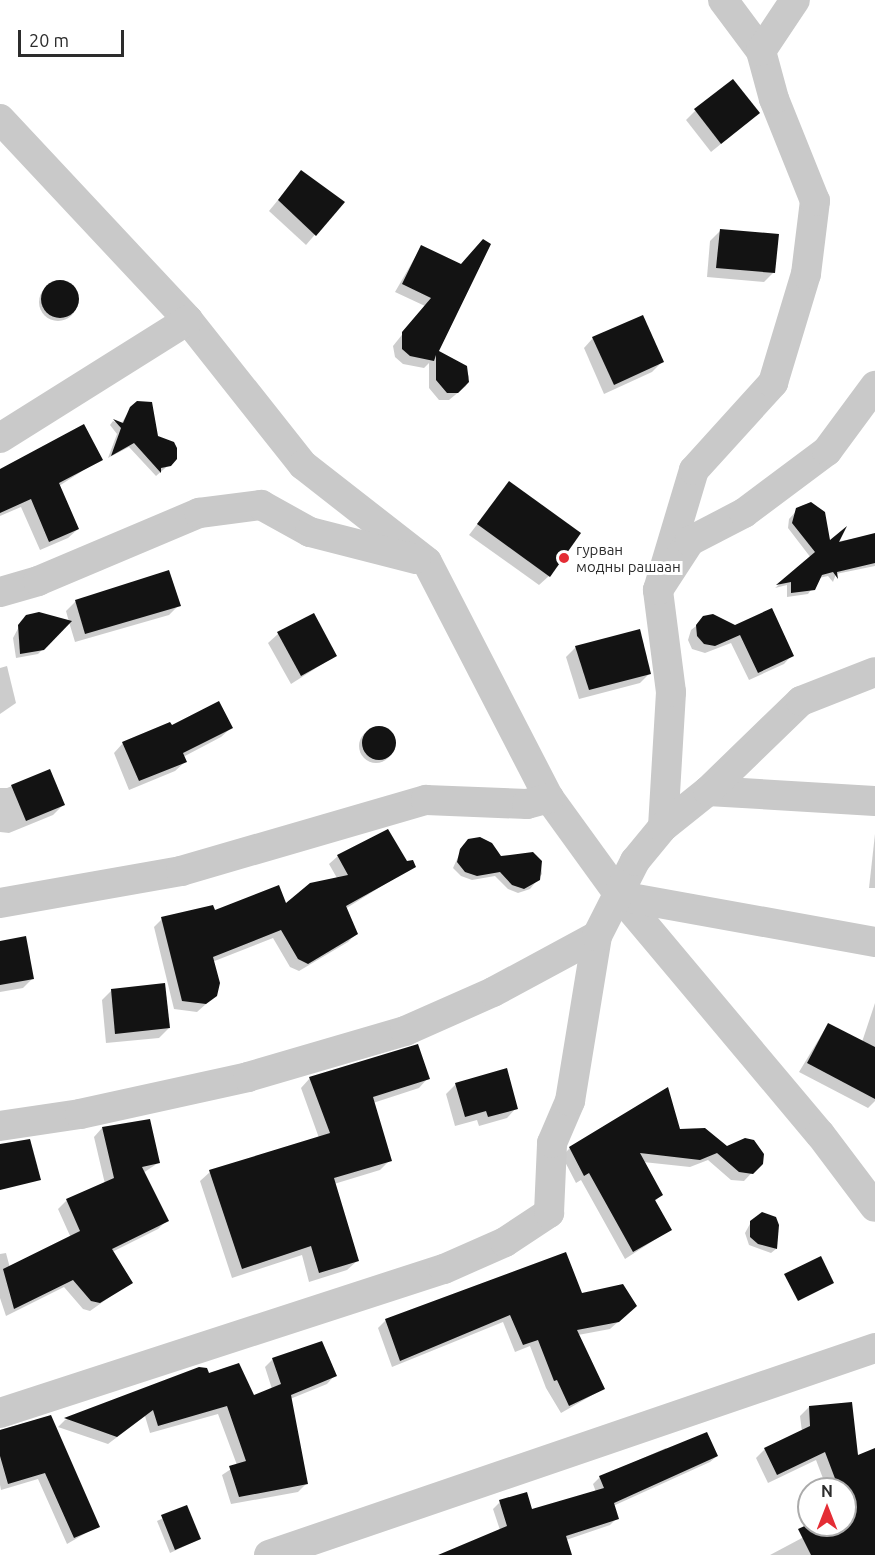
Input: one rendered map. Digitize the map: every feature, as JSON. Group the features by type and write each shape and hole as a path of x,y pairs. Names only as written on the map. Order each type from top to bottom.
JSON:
{"street":[{"path":"663,827 671,692 658,590 694,470 773,382 806,274 815,201 774,99 761,51 723,0"},
{"path":"761,51 795,0"},
{"path":"0,119 188,320 303,465 427,562 549,798 620,896 820,1134 875,1207"},
{"path":"0,438 188,320"},
{"path":"658,590 690,541 744,513 827,451 875,386"},
{"path":"0,591 38,581 199,513 261,505 309,531 427,562"},
{"path":"0,1413 444,1269 505,1242 549,1213 552,1143 570,1101 597,936 620,896 635,861 663,827 708,791 801,701 875,672"},
{"path":"708,791 875,801"},
{"path":"0,903 181,871 426,800 527,804 549,798"},
{"path":"620,896 875,942"},
{"path":"0,1126 80,1114 248,1077 405,1031 493,992 597,936"},
{"path":"269,1555 875,1348"}],"building":[{"path":"733,79 760,113 721,144 694,109"},
{"path":"301,170 345,202 316,236 278,200"},
{"path":"720,229 779,234 775,273 716,268"},
{"path":"483,239 491,244 439,351 467,366 469,382 458,393 447,393 436,380 436,355 434,361 410,356 402,349 402,332 431,298 402,284 421,245 461,264"},
{"path":"60,280 74,285 79,299 74,313 60,318 46,313 41,299 46,285"},
{"path":"643,315 664,362 614,385 592,337"},
{"path":"137,401 152,402 158,436 174,442 177,448 177,459 171,466 161,468 161,473 134,443 111,456 121,428 113,419 123,423 130,407"},
{"path":"84,424 103,460 59,483 79,529 49,542 31,499 0,513 0,469"},
{"path":"509,481 581,533 550,577 477,524"},
{"path":"811,502 825,512 830,540 847,526 839,542 875,533 875,563 837,572 838,579 833,572 822,575 815,590 791,593 791,582 776,585 815,552 792,523 796,508"},
{"path":"169,570 181,606 85,634 75,600"},
{"path":"772,608 794,656 758,673 740,635 715,646 704,644 697,636 696,625 703,616 713,614 735,625"},
{"path":"39,612 72,621 44,650 20,654 18,625 26,615"},
{"path":"314,613 337,656 301,676 277,632"},
{"path":"640,629 651,674 589,690 575,646"},
{"path":"219,701 233,728 183,753 187,762 139,781 122,742 170,722 172,725"},
{"path":"379,726 391,731 396,743 391,755 379,760 367,755 362,743 367,731"},
{"path":"50,769 65,805 26,821 11,785"},
{"path":"388,829 407,861 413,860 416,867 346,906 358,934 308,964 298,959 281,930 213,957 220,983 217,996 206,1004 182,1001 161,917 213,905 215,910 279,885 286,903 310,883 348,875 337,855"},
{"path":"480,837 492,843 501,856 533,852 542,861 540,880 524,889 512,885 500,872 477,876 465,872 457,862 460,849 468,839"},
{"path":"26,936 34,979 0,985 0,941"},
{"path":"165,983 170,1028 115,1034 111,989"},
{"path":"828,1023 875,1047 875,1099 807,1063"},
{"path":"418,1044 430,1079 373,1097 392,1161 334,1178 359,1261 319,1273 311,1246 242,1269 209,1170 330,1133 309,1077"},
{"path":"507,1068 518,1109 488,1117 486,1111 465,1117 455,1083"},
{"path":"668,1087 680,1129 705,1128 727,1146 745,1138 754,1140 764,1154 763,1164 753,1174 739,1172 717,1153 700,1160 640,1153 663,1195 655,1200 672,1230 633,1252 589,1173 584,1176 569,1147"},
{"path":"150,1119 160,1163 142,1167 169,1221 112,1249 133,1283 100,1303 91,1301 73,1280 14,1309 3,1269 80,1231 66,1199 114,1178 102,1127"},
{"path":"30,1139 41,1180 0,1190 0,1144"},
{"path":"762,1212 776,1217 779,1225 777,1249 758,1244 750,1237 750,1221"},
{"path":"566,1252 582,1293 623,1284 637,1306 619,1322 577,1330 605,1389 569,1406 557,1380 554,1381 538,1340 523,1345 510,1315 400,1361 385,1319"},
{"path":"821,1256 834,1283 798,1301 784,1274"},
{"path":"322,1341 337,1376 291,1395 308,1484 239,1497 229,1466 246,1461 227,1406 158,1426 153,1410 117,1437 64,1418 199,1367 207,1368 209,1373 239,1363 254,1395 281,1384 272,1358"},
{"path":"852,1402 858,1455 875,1448 875,1555 811,1555 802,1537 857,1537 857,1477 834,1477 825,1452 777,1475 764,1448 810,1426 809,1406"},
{"path":"51,1415 100,1527 74,1538 45,1473 8,1484 0,1456 0,1430"},
{"path":"707,1432 718,1456 614,1503 619,1519 566,1536 572,1555 438,1555 507,1526 499,1500 527,1492 532,1509 604,1488 599,1476"},
{"path":"187,1505 201,1539 175,1550 161,1515"}],"place":[{"name":"гурван модны рашаан","path":"564,558"}]}
